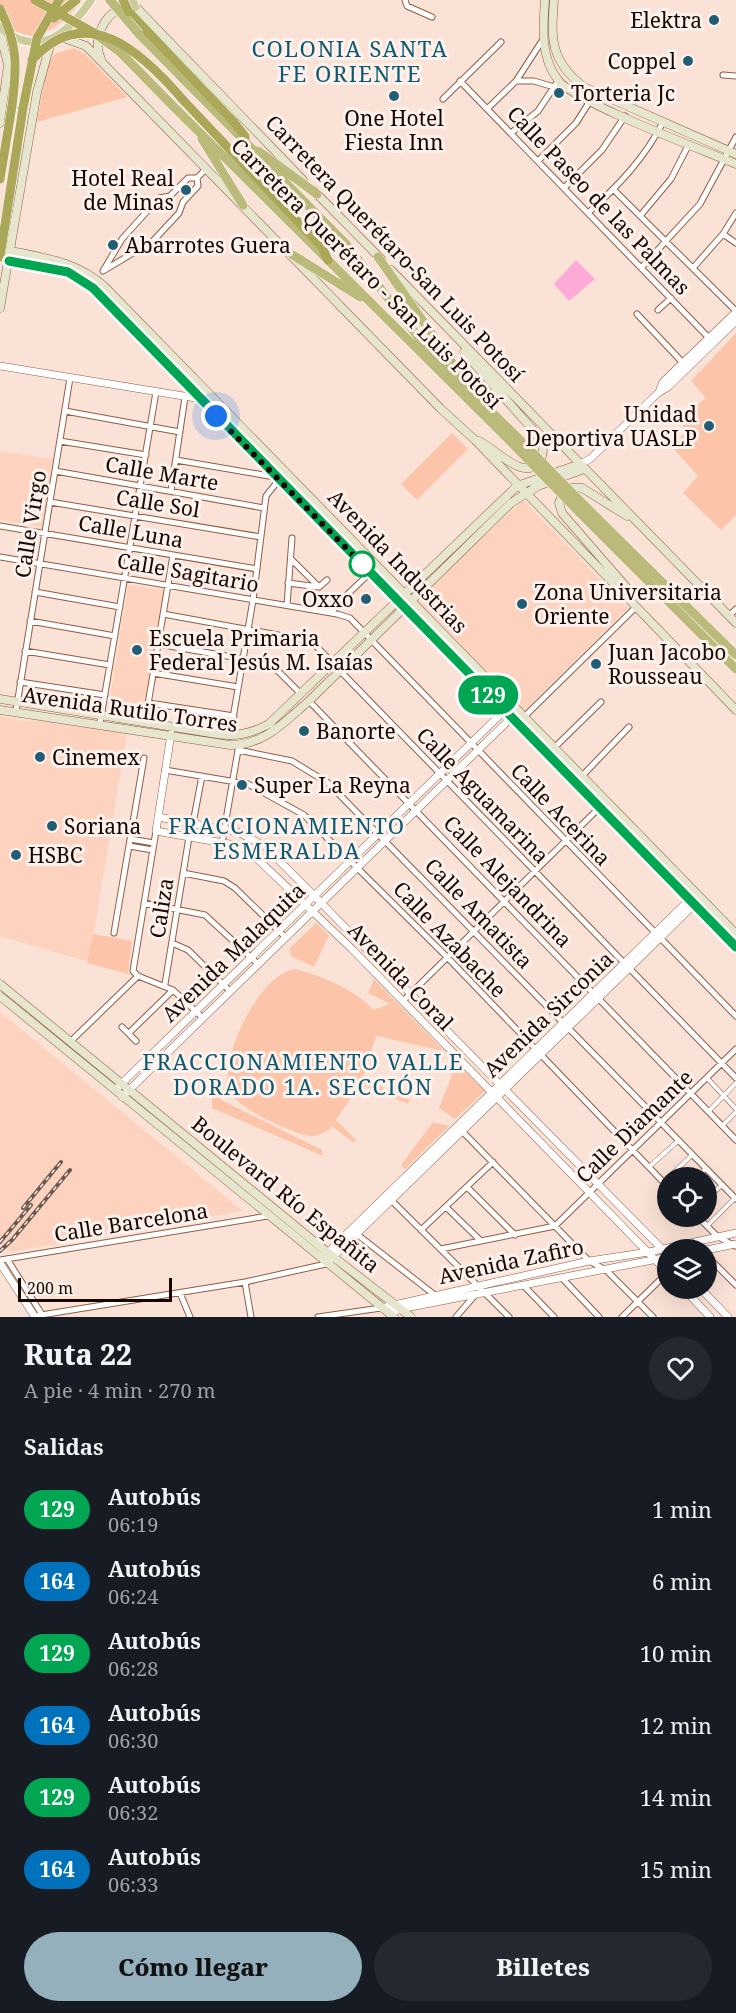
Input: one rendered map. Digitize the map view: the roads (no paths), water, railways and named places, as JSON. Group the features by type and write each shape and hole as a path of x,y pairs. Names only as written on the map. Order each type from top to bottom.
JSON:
{"highway":[{"path":"35,0 96,34"},
{"path":"48,0 96,34"},
{"path":"4,259 23,108 32,60 40,29 59,0"},
{"path":"40,29 76,0"},
{"name":"Carretera Querétaro - San Luis Potosí","path":"110,0 139,34 346,244 411,329 473,393 512,438"},
{"path":"123,0 133,7 233,121 245,136 246,144 268,157 316,194"},
{"path":"0,9 15,47 17,66 0,179"},
{"path":"32,60 45,39 57,29 74,21 99,22 115,28 134,42 184,101 322,247 328,260"},
{"name":"Carretera Querétaro - San Luis Potosí","path":"96,34 121,53 376,308 512,438 736,669"},
{"path":"195,127 243,205"},
{"path":"293,255 376,308"},
{"path":"378,257 473,393"},
{"name":"Carretera Querétaro - San Luis Potosí","path":"582,510 736,655"},
{"path":"727,659 736,676"}],"main road":[{"path":"0,308 4,259 11,251 44,60 55,38 75,21 91,0"},
{"path":"545,0 542,41 566,72 584,87 733,152"},
{"path":"555,0 550,51 556,84 736,164"},
{"path":"103,63 96,45 99,34 107,20 123,8 133,7"},
{"name":"Carretera Querétaro-San Luis Potosí","path":"133,7 736,623"},
{"path":"0,27 9,36 24,41 35,42 55,38 81,42 293,255 440,408 475,440 736,710"},
{"path":"0,32 8,65 0,123"},
{"path":"3,93 19,84 30,85 37,92"},
{"name":"Avenida Industrias","path":"11,251 67,263 96,279 214,401 220,413 276,479 397,599 599,808 695,899 736,934"},
{"name":"Avenida Industrias","path":"4,259 68,272 93,288 200,399 220,413 282,470 525,716 695,899 736,948"},
{"path":"124,319 138,328 145,328"},
{"path":"456,337 461,348 533,430 541,442 544,453 538,464 528,469 516,466 489,445 475,440"},
{"name":"Avenida Rutilo Torres","path":"0,699 237,747 261,740 276,730 309,700 388,614 403,592 517,486 582,466"},
{"name":"Avenida Rutilo Torres","path":"388,614 410,600 524,493 582,466"},
{"path":"634,605 627,588 562,513 559,503 566,490 574,487 582,488 638,523"},
{"path":"384,587 388,599 388,614 419,623"},
{"name":"Avenida Rutilo Torres","path":"0,710 146,722 230,736 243,735 269,724 301,694 336,668"},
{"name":"Boulevard Río Españita","path":"0,984 330,1254 411,1317"},
{"name":"Boulevard Río Españita","path":"0,996 322,1263 392,1316"}],"street":[{"path":"405,0 407,6 432,17"},
{"path":"487,109 516,81 542,41"},
{"path":"442,99 501,42"},
{"path":"723,75 736,76"},
{"name":"Calle Paseo de las Palmas","path":"460,81 711,340"},
{"path":"511,133 538,111 556,84 516,81"},
{"path":"0,104 3,93"},
{"path":"538,161 576,123 590,101"},
{"path":"564,188 602,150 625,116"},
{"path":"588,213 614,190 640,160 663,122"},
{"path":"641,268 700,204 725,160 733,152 736,137"},
{"path":"640,216 671,179 690,144"},
{"path":"96,279 116,252 122,239 159,198 173,192 188,178 197,178 206,169"},
{"path":"103,271 153,241 179,213 183,202 198,186 197,178"},
{"path":"582,466 711,340 736,312 614,190"},
{"path":"173,192 183,202"},
{"path":"693,268 723,234 736,213"},
{"path":"723,234 736,243"},
{"path":"116,252 124,260"},
{"path":"658,310 671,298"},
{"path":"637,314 683,363"},
{"path":"672,378 683,363 736,321"},
{"path":"0,366 214,401"},
{"name":"Calle Virgo","path":"16,711 70,378"},
{"path":"101,719 156,392"},
{"path":"171,491 185,397"},
{"path":"65,411 180,432"},
{"path":"60,441 146,455"},
{"path":"176,460 276,479"},
{"path":"230,736 253,600 266,496 282,470"},
{"name":"Calle Marte","path":"55,471 264,508"},
{"name":"Calle Sol","path":"50,502 261,537"},
{"name":"Calle Luna","path":"0,526 257,569"},
{"path":"286,605 292,538"},
{"path":"146,722 173,555"},
{"name":"Calle Sagitario","path":"0,556 332,613 350,618 366,637"},
{"path":"291,560 319,587"},
{"path":"332,613 336,605 370,573"},
{"path":"288,583 319,587 327,580"},
{"path":"35,592 120,607"},
{"path":"525,716 634,605"},
{"path":"729,616 736,609"},
{"name":"Calle Aguamarina","path":"163,614 305,640 315,645 736,1078"},
{"path":"30,621 115,636"},
{"name":"Calle Acerina","path":"366,637 736,1017"},
{"path":"158,644 266,663 275,668 301,694"},
{"path":"26,651 110,665"},
{"path":"153,673 238,687"},
{"path":"20,682 105,695"},
{"name":"Calle Alejandrina","path":"309,700 736,1140"},
{"path":"555,747 601,702"},
{"path":"149,703 234,716"},
{"name":"Avenida Malaquita","path":"319,898 378,833 504,711"},
{"name":"Avenida Malaquita","path":"122,1097 252,957 358,867 511,718"},
{"path":"582,776 629,727"},
{"path":"70,1042 135,973 171,734"},
{"path":"222,843 237,747"},
{"name":"Calle Amatista","path":"237,747 292,761 311,770 328,783 705,1167"},
{"path":"114,933 144,758"},
{"name":"Calle Azabache","path":"165,770 233,781 264,791 304,814 447,957 537,1053 657,1174"},
{"path":"193,823 202,776"},
{"path":"403,1001 599,808"},
{"name":"Avenida Coral","path":"158,817 224,829 249,836 266,847 319,898 657,1244"},
{"name":"Avenida Coral","path":"156,831 222,843 250,852 352,949 656,1260"},
{"name":"Caliza","path":"165,984 189,837"},
{"path":"130,842 153,847"},
{"path":"183,873 224,881 281,934"},
{"name":"Avenida Sirconia","path":"322,1263 695,899"},
{"path":"144,903 205,915 257,963"},
{"name":"Avenida Malaquita","path":"226,987 257,963 281,934"},
{"path":"352,949 360,940"},
{"path":"172,943 188,950 226,987"},
{"path":"135,973 165,984 199,1014"},
{"path":"129,1033 173,990"},
{"name":"Avenida Malaquita","path":"114,1091 199,1014"},
{"path":"122,1027 136,1041"},
{"name":"Calle Diamante","path":"555,1226 736,1049"},
{"path":"706,1078 736,1110 722,1125"},
{"path":"708,1112 736,1083"},
{"path":"460,1128 589,1261 606,1270 653,1317"},
{"path":"649,1167 679,1140"},
{"name":"Calle Azabache","path":"679,1167 693,1155"},
{"path":"421,1230 447,1208 493,1162"},
{"name":"Calle Amatista","path":"717,1180 736,1199 717,1217"},
{"path":"717,1190 722,1185"},
{"path":"467,1187 515,1235"},
{"path":"389,1197 476,1285 480,1293 507,1316"},
{"path":"447,1208 481,1241"},
{"name":"Calle Barcelona","path":"2,1260 268,1216"},
{"path":"441,1249 555,1226"},
{"path":"708,1227 717,1236 735,1245"},
{"path":"354,1232 442,1300"},
{"name":"Avenida Zafiro","path":"703,1239 736,1233"},
{"path":"717,1248 735,1245"},
{"name":"Avenida Zafiro","path":"381,1308 392,1303 476,1285 657,1249"},
{"path":"2,1260 39,1316 245,1282 322,1263"},
{"name":"Avenida Zafiro","path":"392,1316 400,1309 442,1300 656,1260"},
{"path":"717,1267 736,1285"},
{"path":"562,1278 599,1317"},
{"path":"245,1282 251,1317"},
{"path":"622,1317 657,1283"},
{"path":"524,1285 554,1317"},
{"path":"180,1293 189,1317"},
{"path":"456,1317 480,1293"},
{"path":"693,1299 710,1317"},
{"path":"711,1299 728,1317"},
{"path":"318,1317 381,1308"}],"railway":[{"path":"23,1208 61,1162"},
{"path":"0,1251 12,1240 70,1170"},
{"path":"0,1242 31,1205"}],"place":[{"name":"Elektra","path":"714,20"},
{"name":"Coppel","path":"688,61"},
{"name":"Torteria Jc","path":"559,93"},
{"name":"One Hotel Fiesta Inn","path":"394,96"},
{"name":"Hotel Real de Minas","path":"186,190"},
{"name":"Abarrotes Guera","path":"113,245"},
{"name":"Unidad Deportiva UASLP","path":"709,426"},
{"name":"Oxxo","path":"366,599"},
{"name":"Zona Universitaria Oriente","path":"522,604"},
{"name":"Escuela Primaria Federal Jesús M. Isaías","path":"137,650"},
{"name":"Juan Jacobo Rousseau","path":"596,664"},
{"name":"Banorte","path":"304,731"},
{"name":"Cinemex","path":"40,757"},
{"name":"Super La Reyna","path":"242,785"},
{"name":"Soriana","path":"52,826"},
{"name":"HSBC","path":"16,855"}],"district":[{"name":"COLONIA SANTA FE ORIENTE","path":"350,60"},
{"name":"FRACCIONAMIENTO ESMERALDA","path":"287,838"},
{"name":"FRACCIONAMIENTO VALLE DORADO 1A. SECCIÓN","path":"303,1074"}]}
